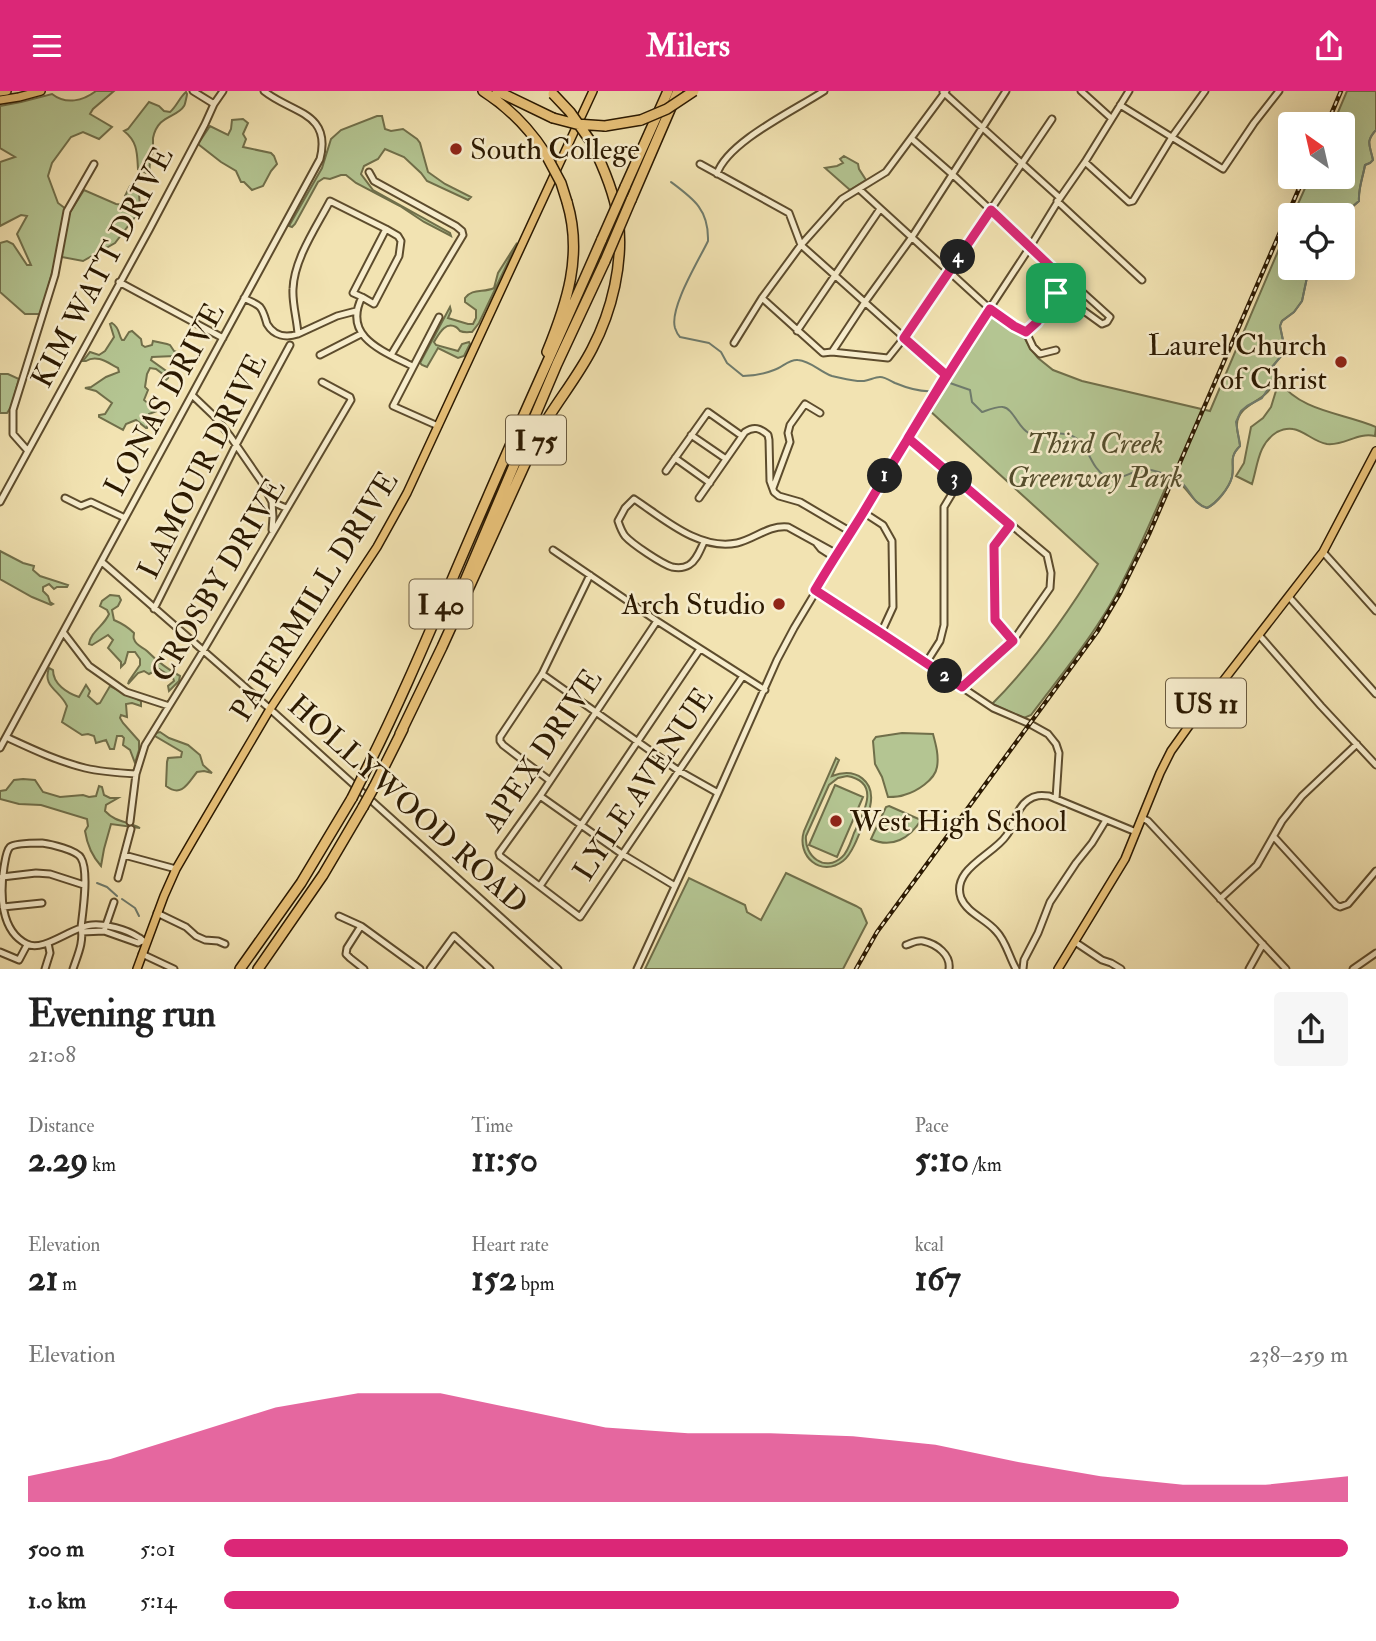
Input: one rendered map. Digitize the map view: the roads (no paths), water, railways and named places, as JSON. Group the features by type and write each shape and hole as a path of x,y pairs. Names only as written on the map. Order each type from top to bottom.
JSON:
{"highway":[{"name":"I 75","path":"483,91 516,117 545,153 561,183 567,202 573,244 570,286 560,320 517,429"},
{"path":"498,91 553,118 576,124 606,126 640,120 667,109 694,91"},
{"name":"I 40","path":"240,969 301,883 352,798 389,725 668,91"},
{"name":"I 40","path":"258,969 323,875 374,787 400,734 547,388 678,91"},
{"name":"I 75","path":"400,734 540,431 592,350 607,316 617,274 618,219 611,187 591,142 570,112 551,93"}],"main road":[{"path":"0,92 7,91"},
{"path":"0,100 41,91"},
{"name":"PAPERMILL DRIVE","path":"137,969 144,942 176,869 270,709 393,521 593,91"},
{"name":"US 11","path":"1058,969 1125,859 1166,760 1178,740 1323,552 1376,451"}],"street":[{"path":"193,91 214,104"},
{"name":"KIM WATT DRIVE","path":"0,502 3,492 29,451 223,91"},
{"name":"LONAS DRIVE","path":"0,748 320,159 323,146 317,125 309,116 272,98 264,91"},
{"path":"717,174 719,166 755,132 824,91"},
{"path":"831,352 912,237 1006,91"},
{"path":"1081,91 1111,118"},
{"path":"637,969 783,647 946,375 1129,91"},
{"path":"1085,162 1129,202 1133,201 1172,137 1205,91"},
{"path":"1120,105 1223,169 1279,91"},
{"path":"734,343 762,298 801,245 842,199 886,172 944,92 1142,280"},
{"path":"762,298 819,351 827,354 831,352 888,358 1052,119"},
{"path":"912,139 991,210 1058,276 1056,293 1037,322 1026,332"},
{"path":"29,451 13,434 13,410 55,275 67,211 94,164"},
{"path":"700,164 789,213 801,245 946,375"},
{"path":"369,172 374,181 456,226 463,236 391,355"},
{"path":"859,189 990,309 1026,332 1033,347 1040,354 1056,351"},
{"path":"298,334 293,289 297,270 300,258 330,201 386,229 401,241 399,255 374,304 353,293 386,229"},
{"path":"797,331 880,209"},
{"path":"119,282 223,338"},
{"path":"1056,293 1102,324 1110,317 1079,289 1066,298"},
{"path":"362,297 356,311 356,322 361,334 378,348 412,366"},
{"path":"244,298 262,309 274,332 284,337 356,311"},
{"path":"438,426 393,406 439,317"},
{"path":"320,355 361,334"},
{"name":"LAMOUR DRIVE","path":"154,608 290,345"},
{"name":"CROSBY DRIVE","path":"118,878 130,826 136,774 145,745 351,400 322,382"},
{"path":"192,395 215,417 261,481 272,502 271,534"},
{"path":"773,488 790,442 790,425 804,404 820,413"},
{"path":"667,471 708,412 742,436"},
{"path":"699,498 745,432 758,428 768,435 770,481 779,496 800,502 850,532"},
{"path":"691,435 726,459"},
{"path":"908,438 1047,555 1051,573 1050,589 1013,641 962,687"},
{"path":"676,458 710,483"},
{"path":"926,663 940,641 944,625 944,507 959,482"},
{"path":"65,498 81,506 91,502 125,518"},
{"path":"704,542 696,559 689,565 673,567 627,539 618,521 634,499 691,537 704,542 736,543 774,528 788,527 823,545 836,556"},
{"path":"272,502 286,508"},
{"path":"863,512 883,525 892,541 893,607 881,633"},
{"path":"1010,525 994,546 995,620 1013,641"},
{"path":"553,550 657,621 765,689"},
{"path":"1323,552 1376,611"},
{"name":"HOLLYWOOD ROAD","path":"102,562 270,709 558,969"},
{"path":"549,780 503,745 500,737 542,674 590,575"},
{"path":"815,590 993,708 1048,734 1059,753 1056,799"},
{"path":"1289,597 1376,694"},
{"name":"APEX DRIVE","path":"580,916 499,853 657,621"},
{"path":"64,632 89,666 107,679 126,692 169,706"},
{"path":"1259,635 1376,765"},
{"path":"540,886 700,649"},
{"path":"542,674 679,771 718,793"},
{"name":"LYLE AVENUE","path":"580,916 743,676"},
{"path":"6,737 63,762 101,771 136,774"},
{"path":"1220,899 1257,865 1282,821 1302,796 1357,744"},
{"path":"1016,969 998,932 969,909 961,899 959,887 971,866 998,847 1005,838 1025,802 1041,795 1056,799 1136,832"},
{"path":"540,796 622,854 675,886"},
{"path":"1142,818 1149,821 1286,969"},
{"path":"1023,969 1024,960 1050,902 1106,820"},
{"path":"1274,837 1340,907 1348,904 1376,871"},
{"path":"73,969 82,946 81,929 85,870 81,857 48,844 14,845 10,847 3,861 1,891 4,920 27,944 36,946 48,943 81,929 105,928 138,943 144,942"},
{"path":"124,855 176,869"},
{"path":"2,877 50,874 84,885"},
{"path":"105,928 114,902"},
{"path":"3,907 41,903"},
{"path":"157,913 186,927 196,936 225,944"},
{"path":"339,916 361,926 420,969"},
{"path":"361,926 346,951 350,958 365,969"},
{"path":"430,969 454,936 490,969"},
{"path":"906,945 924,941 933,946 948,957 949,969"},
{"path":"1075,942 1121,969"},
{"path":"45,969 50,953 48,943"},
{"path":"0,952 19,960 27,944"},
{"path":"1249,969 1263,944"},
{"path":"1353,969 1376,953"},
{"path":"142,954 174,969"},
{"path":"1012,961 1024,960"}],"waterway":[{"path":"1355,204 1359,201 1365,165 1373,160 1369,141 1376,130"},
{"path":"671,182 698,206 708,230 708,241 676,309 675,328 680,337 709,343 743,376 766,373 798,360 832,376 853,380 864,381 882,377 909,388 927,391 932,391 938,382"},
{"path":"947,382 970,390 972,402 982,412 998,407 1007,408 1029,433 1064,434 1076,438 1096,468 1105,476 1117,478 1145,469 1158,472 1181,482 1195,500 1207,508 1222,495 1232,477 1233,457 1240,446 1236,422 1241,411 1262,398 1274,380 1272,367 1285,350 1280,326 1302,301 1306,280"},
{"path":"97,883 117,896"},
{"path":"122,899 135,908 139,916"}],"railway":[{"path":"1332,112 1341,91"},
{"path":"856,969 877,932 1097,632 1120,593 1149,534 1299,189"}],"place":[{"name":"South College","path":"456,149"},
{"name":"Laurel Church of Christ","path":"1341,362"},
{"name":"Arch Studio","path":"779,604"},
{"name":"West High School","path":"836,821"}],"park label":[{"name":"Third Creek Greenway Park","path":"1095,460"}]}
